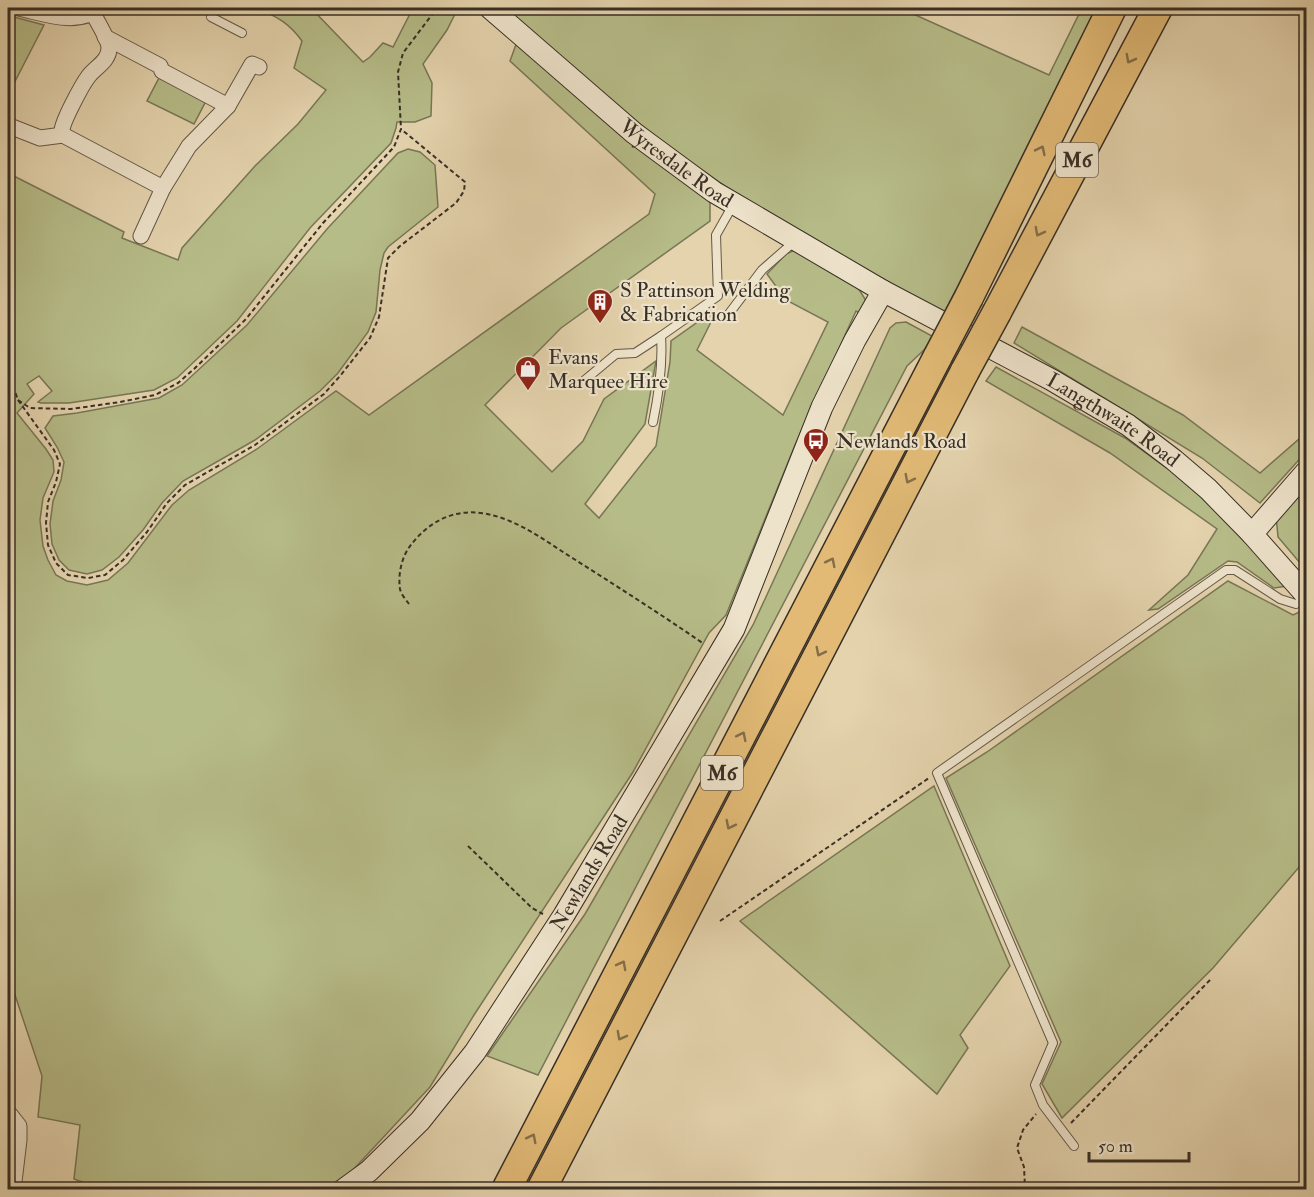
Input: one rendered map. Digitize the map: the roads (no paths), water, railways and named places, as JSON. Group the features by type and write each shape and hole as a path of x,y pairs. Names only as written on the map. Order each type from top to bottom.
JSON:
{"highway":[{"name":"M6","path":"506,1190 969,297 1112,8"},
{"name":"M6","path":"541,1190 965,371 1158,8"}],"street":[{"path":"18,8 67,18 85,17 96,10 109,45 109,52 103,63 88,76 65,119 62,127 63,135"},
{"name":"Wyresdale Road","path":"489,8 634,133 714,192 883,291"},
{"path":"105,37 228,106"},
{"path":"141,236 163,188 189,146 228,106 252,63 259,67"},
{"path":"12,127 40,138 63,135 163,188"},
{"name":"Langthwaite Road","path":"883,291 1052,380 1128,425 1208,489 1252,534 1306,597"},
{"name":"Newlands Road","path":"343,1190 369,1171 420,1121 475,1052 559,922 734,629 822,407 855,340 883,291"},
{"path":"1252,534 1306,472"},
{"path":"8,1112 19,1126 13,1190"}],"lane":[{"path":"216,8 211,17 242,33"},
{"path":"580,384 616,354 635,353 718,296 716,235 734,204"},
{"path":"728,315 762,270 796,240"},
{"path":"653,422 660,387 661,336"},
{"path":"1074,1146 1043,1105 1035,1085 1053,1042 937,773 1227,570 1235,570 1280,599 1296,604 1306,597"}],"place":[{"name":"S Pattinson Welding & Fabrication","path":"600,325"},
{"name":"Evans Marquee Hire","path":"528,392"},
{"name":"Newlands Road","path":"816,464"}]}
